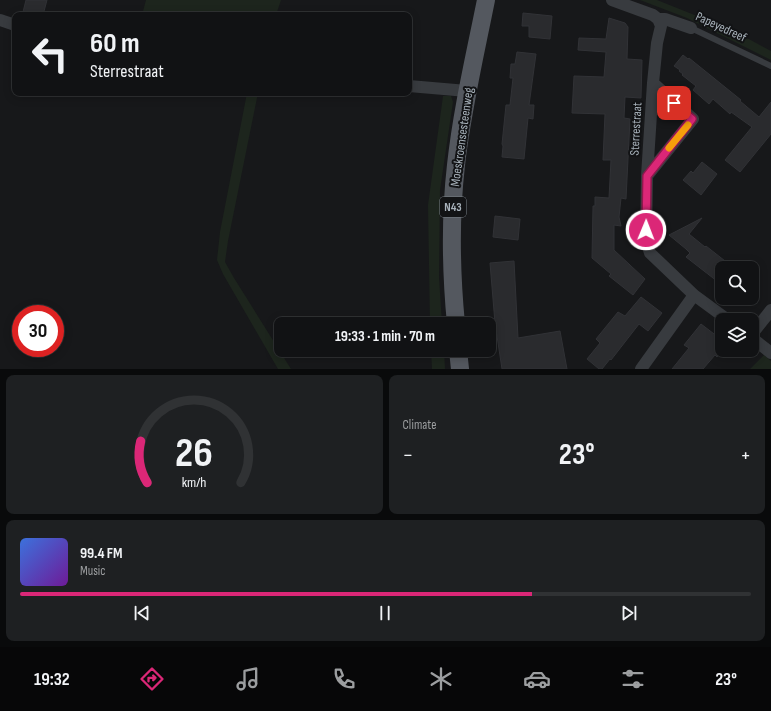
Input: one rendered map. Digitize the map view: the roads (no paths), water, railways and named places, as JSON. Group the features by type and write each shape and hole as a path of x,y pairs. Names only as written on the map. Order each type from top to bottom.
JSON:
{"main road":[{"name":"Moeskroensesteenweg","path":"456,317 452,231 456,166 467,91 486,0"},
{"path":"459,357 460,369"}],"street":[{"path":"612,0 654,15 658,19"},
{"name":"Papeyedreef","path":"658,19 665,19 691,28"},
{"name":"Sterrestraat","path":"658,19 661,26 657,42 653,83 647,176 646,240 650,254 694,294 719,313"},
{"path":"0,20 12,24"},
{"name":"Sterrestraat","path":"647,176 692,119 653,83"},
{"path":"412,86 467,91"},
{"path":"641,369 694,294"},
{"path":"759,325 771,310"},
{"path":"759,344 771,353"}],"lane":[{"name":"Papeyedreef","path":"691,28 771,66"}]}
